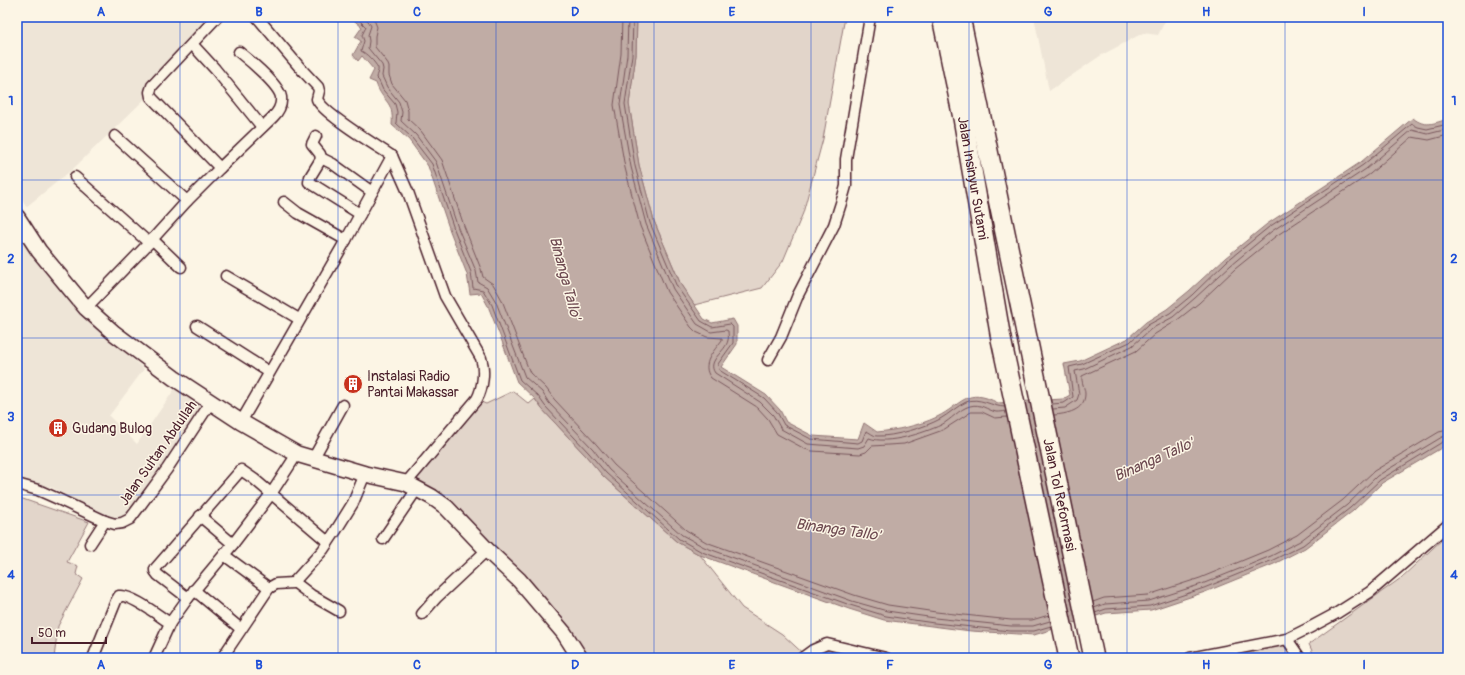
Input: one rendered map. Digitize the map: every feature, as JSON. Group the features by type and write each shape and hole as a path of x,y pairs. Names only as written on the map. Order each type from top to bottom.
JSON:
{"highway":[{"name":"Jalan Insinyur Sutami","path":"942,17 963,118 1001,339"},
{"name":"Jalan Insinyur Sutami","path":"962,23 1026,331"},
{"name":"Jalan Tol Reformasi","path":"1026,331 1094,658"},
{"name":"Jalan Tol Reformasi","path":"1001,339 1068,658"}],"street":[{"path":"217,17 152,86 150,96 220,168"},
{"path":"257,17 297,66 318,86 319,92 317,99 322,107 392,156 408,192 445,296 480,358 482,366 482,386 477,399 412,486 383,539"},
{"path":"768,360 781,337 798,295 834,226 842,200 846,186 846,159 870,17"},
{"path":"192,44 215,69 262,128"},
{"path":"86,308 187,201 280,109 280,94 278,90 255,65 239,52"},
{"path":"115,136 187,201"},
{"path":"316,136 312,144 320,154 320,158 309,182 360,214"},
{"path":"241,422 299,319 346,240 392,156"},
{"path":"320,158 333,164 372,192"},
{"path":"75,177 181,267"},
{"path":"284,202 298,213 346,240"},
{"path":"17,216 39,251 86,308 139,353 174,378 241,422 297,454 412,486 446,507 519,580 564,633 580,658"},
{"path":"226,276 299,319"},
{"path":"197,326 269,372"},
{"name":"Jalan Sultan Abdullah","path":"17,484 38,490 105,521 119,524 130,519 167,469 211,402"},
{"path":"313,459 343,405"},
{"path":"154,658 170,623 191,594 233,544 271,494 297,454"},
{"path":"242,629 191,594 158,575 155,571 155,568 241,470 254,479 328,542"},
{"path":"222,658 269,588 276,584 289,584 294,582 328,542 353,503 365,474"},
{"path":"200,516 233,544"},
{"path":"90,544 105,521"},
{"path":"1190,658 1286,639 1337,613 1370,592 1448,525"},
{"path":"422,614 437,597 488,550"},
{"path":"224,555 269,588"},
{"path":"294,582 311,595 339,611"},
{"path":"93,658 119,596 124,596 131,599 170,623"},
{"path":"1286,639 1300,658"},
{"path":"802,658 813,650 827,644 886,658"}],"shaded area":[{"path":"26,17 223,17 153,91 74,168 26,207 17,188 17,28"},
{"path":"637,17 845,17 823,139 803,213 783,261 762,288 694,305 681,285 654,221 639,165 629,104 636,55"},
{"path":"1034,17 1167,17 1158,35 1143,33 1100,56 1049,91"},
{"path":"17,227 57,285 82,315 144,369 109,416 137,444 178,384 211,407 125,524 102,516 53,488 17,479"},
{"path":"513,391 529,404 535,399 542,409 603,476 677,542 700,555 742,608 782,634 808,658 589,658 549,603 488,540 414,480 481,402 486,404"},
{"path":"17,497 89,522 67,562 78,566 76,574 83,579 58,626 54,658 17,658"},
{"path":"1448,534 1448,658 1315,658 1309,644 1401,578"},
{"path":"1284,645 1292,658 1224,658"},
{"path":"825,648 885,658 809,658"}],"water":[{"name":"Binanga Tallo'","path":"350,17 637,17 636,55 629,104 639,165 654,221 681,285 704,319 712,323 733,319 737,326 737,344 721,367 766,395 780,410 786,422 813,436 858,439 864,423 877,432 907,427 937,417 965,399 971,397 978,396 987,398 998,403 1063,399 1070,395 1064,364 1080,361 1127,339 1146,322 1167,309 1189,291 1225,258 1267,224 1361,162 1413,118 1426,124 1448,119 1448,188 1444,184 1448,189 1448,444 1382,483 1353,511 1305,548 1274,564 1205,592 1151,610 1106,613 1034,635 971,631 884,620 849,609 700,555 677,542 603,476 542,409 535,399 517,382 488,306 481,293 470,294 467,274 450,231 428,166 409,140 392,125 390,106 376,83 369,80 374,70 362,56 358,61 353,55 361,41 355,37 362,27"}],"place":[{"name":"Instalasi Radio Pantai Makassar","path":"353,384"},
{"name":"Gudang Bulog","path":"58,428"}]}
